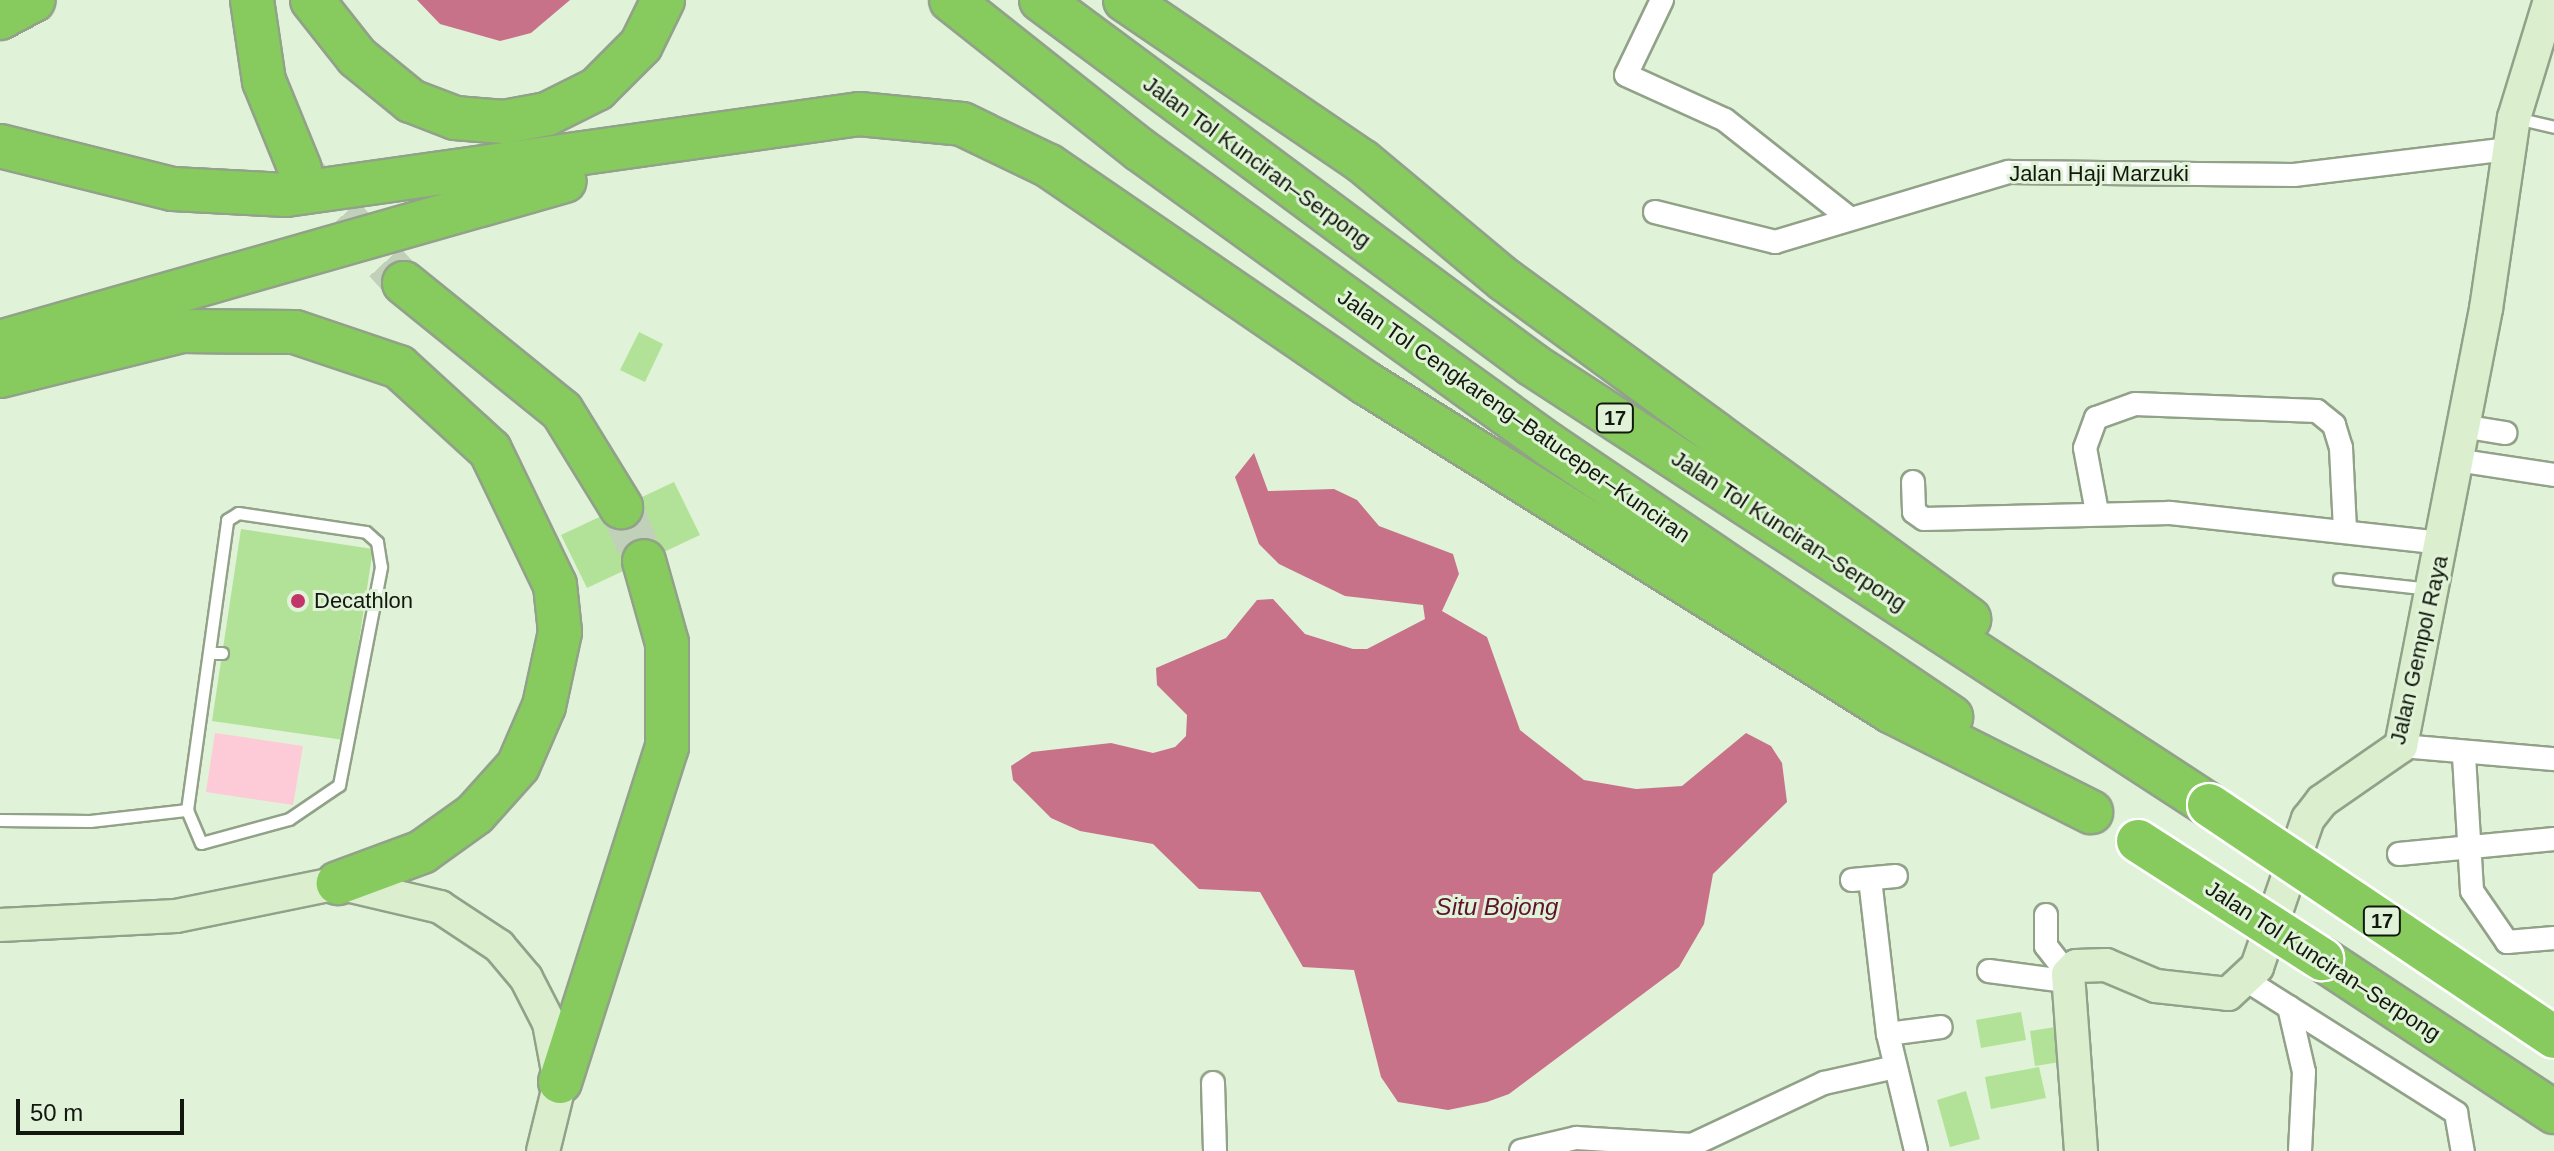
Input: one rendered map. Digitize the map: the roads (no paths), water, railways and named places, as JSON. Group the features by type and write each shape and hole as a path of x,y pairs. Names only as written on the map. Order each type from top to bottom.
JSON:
{"highway":[{"path":"0,18 34,0"},
{"path":"252,0 264,81 300,169"},
{"path":"312,0 357,57 411,101 455,118 504,122 547,114 597,89 641,45 663,0"},
{"name":"Jalan Tol Cengkareng–Batuceper–Kunciran","path":"951,0 1139,149 1548,444 2091,812"},
{"name":"Jalan Tol Kunciran–Serpong","path":"1041,0 1533,365 2209,804 2554,1037"},
{"path":"1125,0 1362,161 1505,280 1856,531 2209,804"},
{"path":"0,146 173,189 286,195 893,112 993,136 1580,522 1892,712 2091,812"},
{"path":"0,342 755,129"},
{"path":"404,283 562,411 621,507"},
{"path":"0,376 182,331 295,332 399,367 490,450 525,509 555,585 560,632 544,706 518,766 475,814 422,852 338,883"},
{"path":"560,1082 667,747 667,643 644,561"},
{"name":"Jalan Tol Kunciran–Serpong","path":"2091,812 2554,1112"}],"street":[{"path":"1662,0 1626,75 1725,120 1849,218"},
{"name":"Jalan Gempol Raya","path":"2246,980 2308,819 2401,746 2443,543 2511,133 2550,0"},
{"name":"Jalan Haji Marzuki","path":"1655,212 1775,242 2009,172 2294,175 2511,133"},
{"path":"2097,512 2085,448 2096,418 2135,404 2317,411 2334,425 2341,448 2345,530"},
{"path":"2462,426 2505,433"},
{"path":"2456,460 2554,475"},
{"path":"1913,482 1914,512 1924,519 2097,512 2345,530 2443,543"},
{"path":"2401,746 2464,756 2554,759"},
{"path":"2464,756 2472,891 2507,942 2554,938"},
{"path":"2399,854 2554,839"},
{"path":"1896,876 1861,879 1888,1034 1916,1151"},
{"path":"0,925 176,916 338,883 440,907 499,946 541,1005 560,1082 543,1151"},
{"path":"2046,915 2046,946 2067,978 2081,1151"},
{"path":"2067,978 2076,966 2106,965 2202,996 2228,994 2246,980 2456,1113 2463,1151"},
{"path":"1989,971 2067,978"},
{"path":"2289,1007 2304,1072 2300,1151"},
{"path":"1888,1034 1941,1027"},
{"path":"1521,1151 1576,1138 1692,1145 1824,1083 1895,1067"},
{"path":"1213,1083 1215,1151"}],"lane":[{"path":"2511,133 2554,127"},
{"path":"238,513 366,532 377,542 381,567 360,660 346,763 328,796 289,819 201,843 187,810 209,653 227,520 238,513"},
{"path":"2339,579 2434,589"},
{"path":"209,653 222,653"},
{"path":"0,820 90,821 187,810"}],"water":[{"path":"417,0 570,0 531,33 500,41 440,24"},
{"name":"Situ Bojong","path":"1254,453 1268,491 1334,489 1357,500 1379,526 1453,554 1459,574 1442,611 1487,637 1520,730 1584,780 1636,789 1682,786 1746,733 1771,746 1782,763 1787,802 1713,874 1704,924 1679,967 1509,1094 1448,1110 1398,1102 1381,1077 1354,970 1303,967 1260,892 1199,889 1153,844 1080,831 1051,818 1013,780 1011,766 1032,752 1111,743 1153,753 1175,747 1186,736 1187,715 1157,685 1156,668 1226,638 1257,600 1273,599 1305,634 1353,649 1367,649 1425,619 1423,605 1345,596 1279,564 1259,544 1235,477"}],"tunnel":[{"path":"300,169 404,283"},
{"path":"621,507 644,561"}],"place":[{"name":"Decathlon","path":"298,601"}]}
